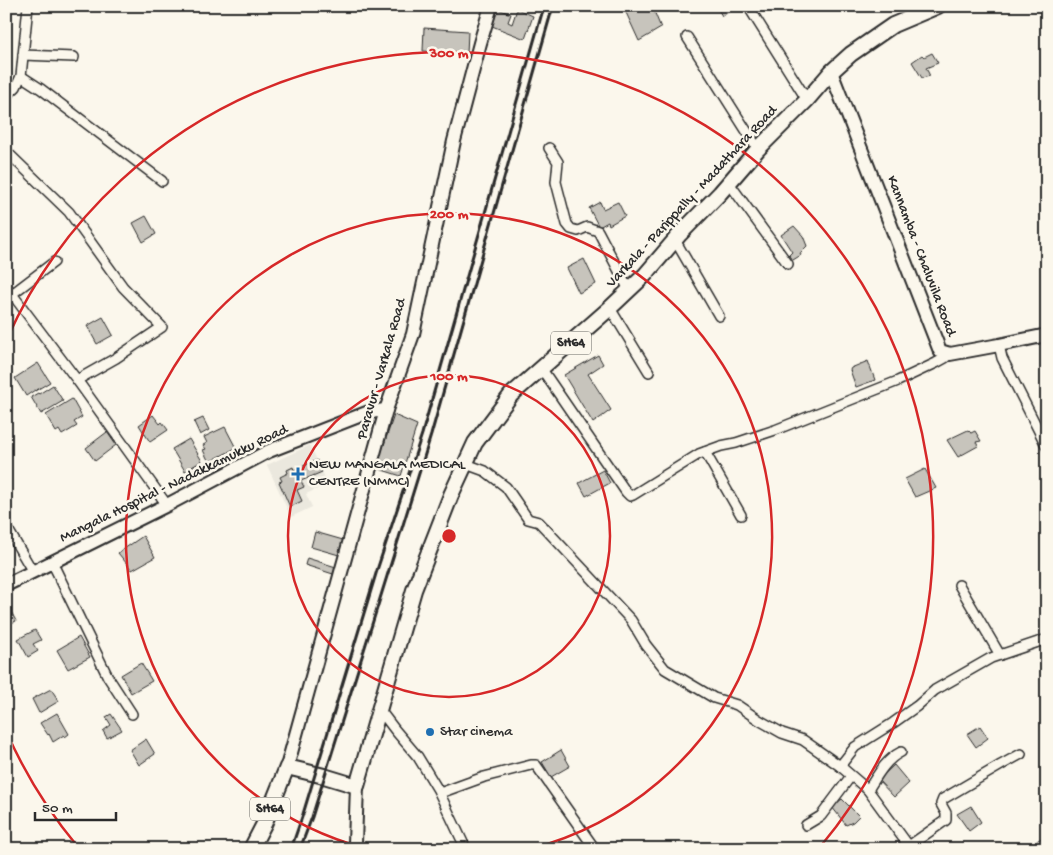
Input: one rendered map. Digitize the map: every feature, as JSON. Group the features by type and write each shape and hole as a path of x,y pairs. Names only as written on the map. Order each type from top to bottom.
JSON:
{"main road":[{"name":"Paravur - Varkala Road","path":"287,767 386,410 412,334 454,141 491,6"},
{"name":"Varkala - Parippally - Madathara Road","path":"357,786 414,590 452,495 476,443 511,395 645,275 758,149 807,100 831,72 851,54 893,24 938,6"},
{"name":"Kannamba - Chaluvila Road","path":"831,72 940,351 950,354 1047,335"},
{"name":"Mangala Hospital - Nadakkamukku Road","path":"6,585 269,452 369,412 386,410"},
{"path":"287,767 357,786 355,843 353,849"},
{"name":"SH64","path":"251,849 265,822 287,767"}],"street":[{"path":"6,96 16,87 21,76 28,6"},
{"path":"748,6 807,100"},
{"path":"687,37 758,149"},
{"path":"23,55 74,57"},
{"path":"21,76 162,180"},
{"path":"549,148 558,162 556,182 567,224 571,230 578,231 587,227 598,231 629,290"},
{"path":"6,151 69,212 124,287 162,327 116,358 77,380"},
{"path":"729,183 788,264"},
{"path":"675,240 719,316"},
{"path":"54,262 9,290 167,505"},
{"path":"610,308 648,372"},
{"path":"999,345 1002,358 1047,447"},
{"path":"541,368 630,496 691,458 721,446 775,430 898,381 936,363 950,354"},
{"path":"705,452 741,515"},
{"path":"466,464 485,472 506,487 528,520 539,522 631,620 646,646 665,669 714,698 737,705 777,730 803,740 840,766 868,790 910,847 946,820 946,813 941,804 943,799 1021,754"},
{"path":"6,526 33,572"},
{"path":"52,562 108,678 132,714"},
{"path":"958,584 1000,655"},
{"path":"840,766 855,747 917,706 935,690 991,658 1047,639"},
{"path":"379,709 418,757 440,793 466,849"},
{"path":"868,790 884,766 893,756 901,752"},
{"path":"440,793 484,777 536,765 595,849"},
{"path":"806,825 821,816 850,776"}],"shaded area":[{"name":"NEW MANGALA MEDICAL CENTRE (NMMC)","path":"310,445 328,484 306,494 312,507 291,517 267,465"}],"building":[{"path":"623,6 652,6 661,28 639,41"},
{"path":"716,6 738,6 722,16"},
{"path":"498,9 511,14 508,22 512,24 517,9 533,16 525,39 492,26"},
{"path":"424,28 468,31 467,54 423,51"},
{"path":"932,53 938,63 926,68 930,76 922,78 912,62 922,55 924,57"},
{"path":"600,202 603,209 618,202 625,216 609,225 608,222 599,227 589,208"},
{"path":"146,216 156,234 143,242 133,223"},
{"path":"794,226 803,236 807,246 800,253 801,255 793,260 789,255 792,252 781,235"},
{"path":"584,259 596,284 579,293 567,268"},
{"path":"103,317 113,335 97,344 87,326"},
{"path":"598,355 603,364 588,374 611,410 593,423 564,375"},
{"path":"868,361 875,380 856,387 850,370"},
{"path":"38,363 50,382 26,396 15,378"},
{"path":"53,385 63,401 41,414 31,397"},
{"path":"72,399 82,417 74,422 77,426 62,435 59,430 56,432 46,415"},
{"path":"153,415 168,430 150,442 139,425"},
{"path":"394,415 417,425 401,476 376,468"},
{"path":"203,418 209,430 200,435 194,422"},
{"path":"225,427 236,448 209,462 203,450 206,449 203,445 207,443 204,437"},
{"path":"968,430 971,433 975,431 981,441 976,442 978,446 958,457 947,440"},
{"path":"107,432 116,445 95,461 86,448"},
{"path":"189,439 202,461 185,471 172,449"},
{"name":"NEW MANGALA MEDICAL CENTRE (NMMC)","path":"317,460 322,472 301,481 304,487 297,490 302,501 290,507 279,482 282,481 280,477 288,473 287,470 293,467 294,470"},
{"path":"925,469 936,488 915,497 905,479"},
{"path":"603,470 610,483 586,496 579,483"},
{"path":"315,532 343,540 339,555 311,547"},
{"path":"143,536 155,557 132,570 118,553"},
{"path":"307,558 336,567 333,574 305,565"},
{"path":"6,602 16,621 6,626"},
{"path":"35,630 41,640 33,644 38,651 28,657 18,639"},
{"path":"79,637 90,657 68,669 57,650"},
{"path":"141,663 152,681 131,693 121,675"},
{"path":"51,689 59,701 39,713 32,699"},
{"path":"57,713 69,734 53,742 40,723"},
{"path":"111,714 122,730 107,738 103,731 111,725 106,717"},
{"path":"980,726 988,738 976,747 967,734"},
{"path":"146,739 155,754 139,765 130,750"},
{"path":"561,750 570,766 551,777 542,762"},
{"path":"894,765 909,783 894,797 878,780"},
{"path":"842,799 859,816 853,822 846,825 832,807"},
{"path":"971,806 981,822 969,831 957,814"},
{"path":"1047,834 1047,849 1042,849 1037,841"}],"railway":[{"path":"291,849 378,567 422,434 544,6"},
{"path":"300,849 312,817 431,435 553,6"}],"place":[{"name":"NEW MANGALA MEDICAL CENTRE (NMMC)","path":"298,474"},
{"name":"Star cinema","path":"430,732"}]}
